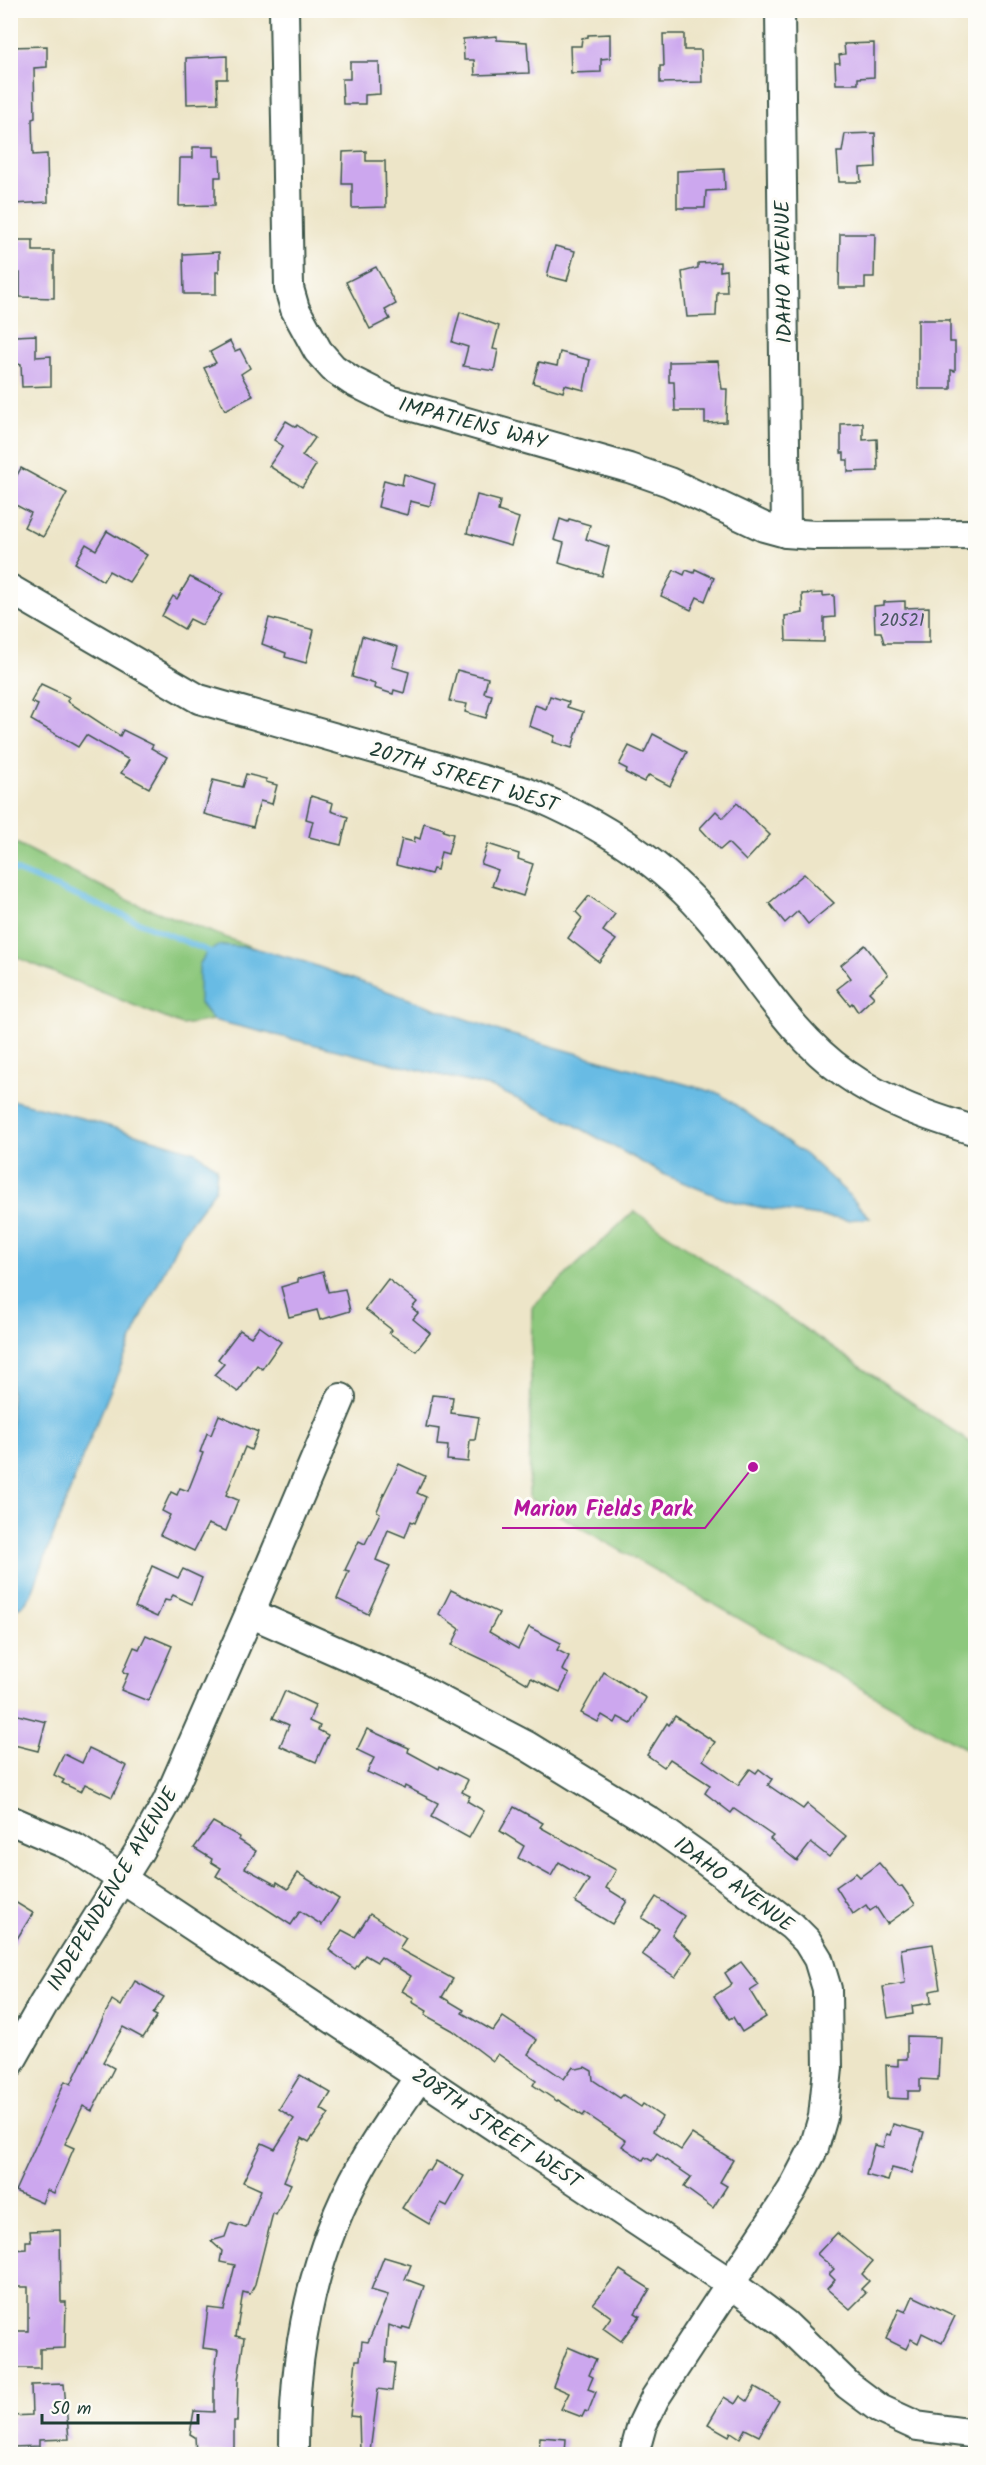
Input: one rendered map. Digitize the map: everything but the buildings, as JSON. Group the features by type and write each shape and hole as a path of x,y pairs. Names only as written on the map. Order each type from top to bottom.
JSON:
{"street":[{"name":"IMPATIENS WAY","path":"284,10 287,264 290,288 295,309 305,331 333,368 361,387 392,401 630,468 669,482 764,527 786,533 814,535 975,534"},
{"name":"IDAHO AVENUE","path":"780,10 786,533"},
{"name":"207TH STREET WEST","path":"10,589 199,699 526,792 590,822 623,841 684,891 711,920 786,1018 825,1058 847,1075 894,1102 975,1131"},
{"name":"INDEPENDENCE AVENUE","path":"10,2063 167,1802 341,1398"},
{"name":"IDAHO AVENUE","path":"250,1613 402,1680 527,1746 649,1821 774,1911 807,1941 822,1969 827,1989 828,2076 823,2116 814,2148 800,2176 655,2398 642,2425 634,2454"},
{"name":"208TH STREET WEST","path":"10,1820 75,1848 730,2283 785,2324 848,2385 880,2409 917,2426 975,2434"},
{"path":"294,2454 295,2395 300,2348 322,2257 346,2196 363,2163 419,2077"}],"green space":[{"path":"10,840 134,903 254,948 221,945 199,1002 213,1020 182,1025 11,955"},
{"path":"634,1211 975,1446 975,1754 529,1498 532,1307"}],"water":[{"path":"221,945 254,948 305,962 502,1032 720,1094 806,1155 870,1218 847,1220 768,1209 727,1200 665,1175 571,1123 493,1088 213,1020 199,1002 199,965 207,952"},
{"path":"11,1100 196,1152 217,1168 215,1190 182,1234 141,1318 83,1456 31,1595 23,1605 11,1611"}],"waterway":[{"path":"10,868 215,954"}],"place":[{"name":"Marion Fields Park","path":"753,1467"}]}
